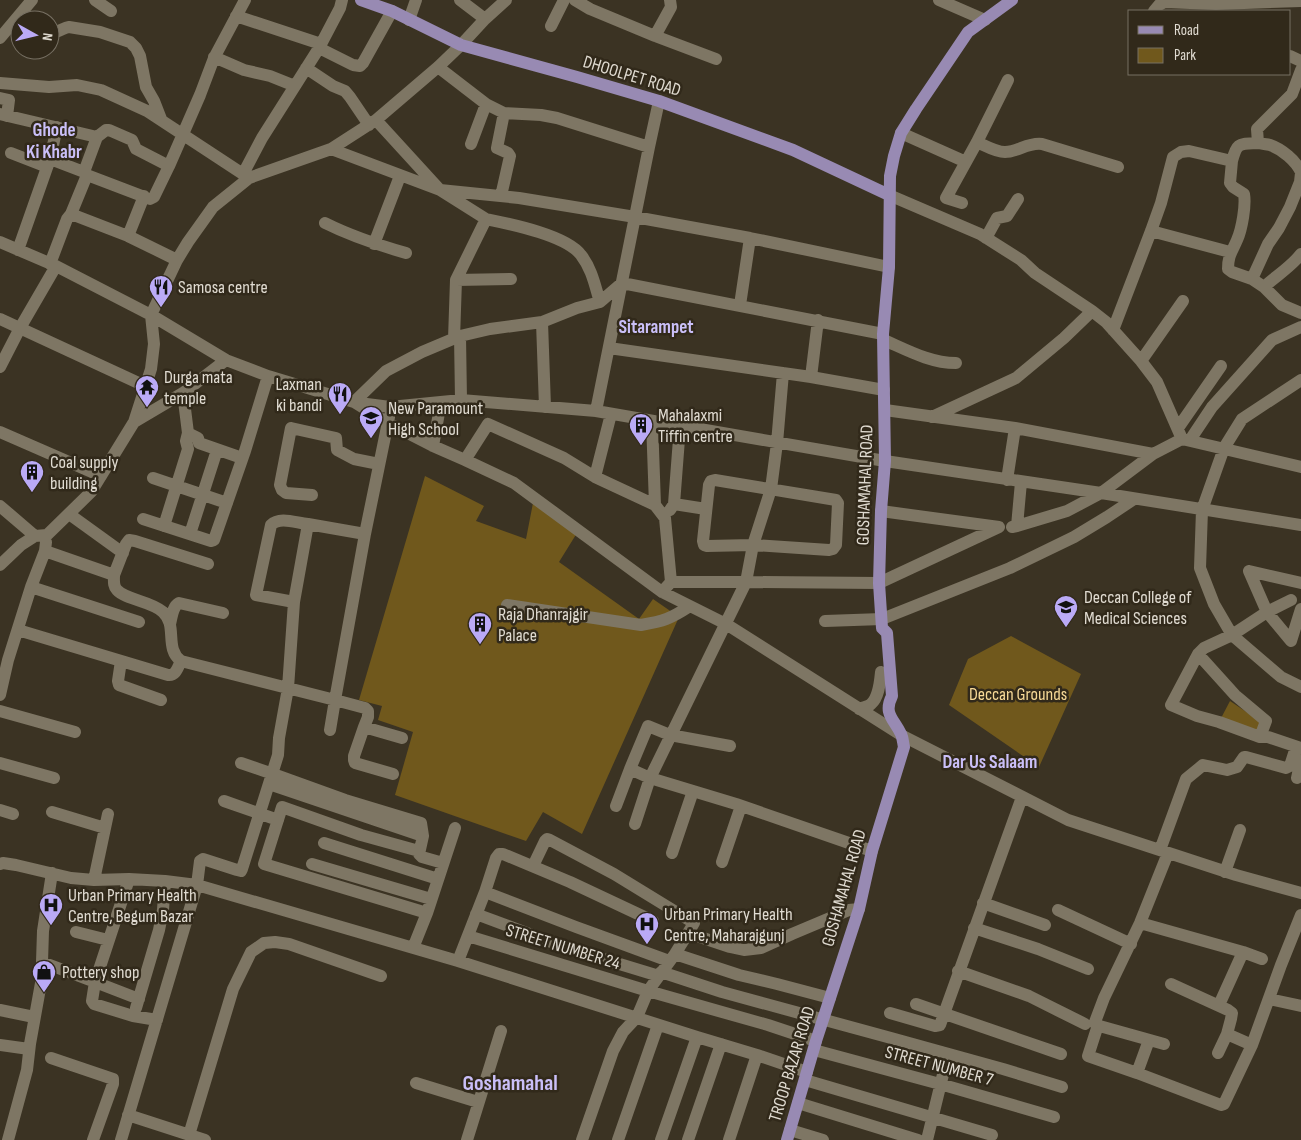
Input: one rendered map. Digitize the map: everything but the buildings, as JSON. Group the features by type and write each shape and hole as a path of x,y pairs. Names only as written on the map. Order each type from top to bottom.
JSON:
{"main road":[{"name":"DHOOLPET ROAD","path":"361,0 392,11 461,45 578,76 659,101 793,150 889,195"},
{"name":"GOSHAMAHAL ROAD","path":"830,998 859,909 872,851 904,747 902,735 890,715 888,704 892,696 887,633 882,624 879,583 881,510 885,461 884,337 890,176 901,133 968,32 1012,0"},
{"path":"882,624 879,633 883,697 888,704"},
{"name":"TROOP BAZAR ROAD","path":"789,1135 830,998"}],"street":[{"path":"95,0 111,11"},
{"path":"11,153 86,173 150,199 154,197 183,135 214,57 245,0"},
{"path":"246,176 262,138 320,46 340,8 342,0"},
{"path":"409,20 416,0"},
{"path":"460,0 485,18"},
{"path":"0,565 21,545 41,535 69,514 91,492 134,422 151,369 154,344 151,315 177,260 213,206 246,176 331,149 373,122 438,67 485,18 506,0"},
{"path":"551,26 564,0"},
{"path":"576,0 590,9 716,59"},
{"path":"655,36 671,7 670,0"},
{"path":"939,0 985,20"},
{"path":"1155,10 1164,1 1217,7 1301,2"},
{"path":"236,16 320,46 353,65 360,66 392,11"},
{"path":"60,31 69,27 100,32 130,42 140,56 146,88 154,101 161,120"},
{"path":"0,38 10,30"},
{"path":"214,57 244,70 270,76 294,86"},
{"path":"438,67 486,104 504,114 541,115 556,118 649,147"},
{"path":"306,68 333,86 345,91 440,190 519,198 635,217 750,238 888,267"},
{"path":"1258,143 1257,129 1292,94 1301,70"},
{"path":"962,203 946,198 978,142 1008,80"},
{"path":"0,83 49,87 77,85 101,90 141,108 246,176"},
{"path":"0,98 10,100 3,115 97,137"},
{"path":"596,412 659,101"},
{"path":"471,144 486,104"},
{"path":"501,196 510,156 508,153 497,148 504,114"},
{"path":"18,250 48,163 57,127"},
{"path":"0,366 53,265 66,219 71,214 97,137 106,130 112,131 132,140 136,149 169,166"},
{"path":"901,133 966,162"},
{"path":"978,142 998,151 1006,152 1036,143 1042,144 1118,167"},
{"path":"1252,279 1268,244 1290,207 1300,182 1301,173 1298,166 1283,153 1271,146 1258,143 1238,146 1232,161 1230,183 1244,194 1246,201 1238,240 1230,252 1228,270 1252,279 1264,287 1282,305 1301,313"},
{"path":"331,149 440,190 486,219 518,225 566,243 580,254 590,268 600,302"},
{"path":"1113,330 1161,203 1173,157 1180,152 1189,151 1232,161"},
{"path":"374,244 400,176"},
{"path":"889,195 980,234 1021,260 1035,272 1092,310 1106,322 1157,382 1183,436 1301,467"},
{"path":"128,236 144,196"},
{"path":"986,238 997,218 1007,216 1018,199"},
{"path":"71,214 128,236 177,260"},
{"path":"461,400 456,280 486,219"},
{"path":"325,223 347,234 406,253"},
{"path":"1151,231 1230,252"},
{"path":"740,305 750,238"},
{"path":"0,242 53,265 151,315 226,360 268,376 354,402 390,408 461,400 596,412 885,461 1301,525"},
{"path":"1264,287 1295,262 1301,254"},
{"path":"456,280 511,279"},
{"path":"354,402 386,371 422,352 457,337 490,329 542,322 577,308 600,302 622,283"},
{"path":"622,283 818,320 884,337 920,356 943,363 956,363"},
{"path":"1141,361 1183,301"},
{"path":"932,417 1016,378 1064,338 1092,310"},
{"path":"0,319 145,386"},
{"path":"811,377 818,320"},
{"path":"542,322 545,407"},
{"path":"881,510 999,527 1017,526 1067,511 1101,493 1153,454 1183,436 1212,407 1272,340 1301,327"},
{"path":"609,348 811,377 884,390"},
{"path":"134,422 182,393 226,360"},
{"path":"1183,436 1221,366"},
{"path":"635,824 650,778 746,582 753,545 770,490 777,443 783,373"},
{"path":"143,519 211,541 214,540 268,376"},
{"path":"1301,380 1242,418 1224,448 1202,510 1200,568 1214,604 1232,635 1281,677 1301,687"},
{"path":"164,526 188,449 186,441 188,433 182,393"},
{"path":"354,402 388,423 433,446 514,483 662,592 726,624 902,735 1068,820 1225,872 1301,893"},
{"path":"433,446 441,402"},
{"path":"330,730 390,408"},
{"path":"885,410 1015,428 1153,454"},
{"path":"595,477 611,414"},
{"path":"652,421 655,505"},
{"path":"465,460 488,424 564,458 595,477 655,505 665,518 671,582 662,592"},
{"path":"665,518 674,504 680,426"},
{"path":"312,495 286,493 282,490 280,484 292,428 336,438 337,450 354,459 380,464"},
{"path":"1007,480 1015,428"},
{"path":"0,432 101,476"},
{"path":"188,433 198,438 199,443 242,458"},
{"path":"190,534 217,450"},
{"path":"153,478 227,503"},
{"path":"715,480 770,490 836,500 838,503 836,545 833,549 753,545 707,546 704,544 708,485 710,481 715,480"},
{"path":"1017,526 1021,482"},
{"path":"825,621 882,624 1050,549 1107,517 1134,498"},
{"path":"674,504 706,509"},
{"path":"0,506 41,535 44,551 18,630 4,658 0,695"},
{"path":"69,514 122,553"},
{"path":"294,602 256,595 271,525 275,521 308,524 365,534"},
{"path":"121,1140 197,885 200,861 205,859 239,871 242,869 260,813 274,780 288,688 294,602 308,524"},
{"path":"671,582 879,583 999,527"},
{"path":"170,624 166,615 161,610 122,594 117,590 114,584 114,575 126,544 129,540 135,541 208,564"},
{"path":"44,551 114,575"},
{"path":"1301,583 1250,571 1267,612 1291,641 1301,609"},
{"path":"31,587 139,622"},
{"path":"1164,1044 1098,1025 1095,1022 1104,998 1140,923 1186,779 1203,765 1227,770 1237,766 1244,757 1286,768 1290,766 1298,748 1197,716 1171,705 1198,654 1204,648 1232,635 1267,612 1291,600"},
{"path":"223,613 179,603 176,604 170,624 171,643 177,658 182,661 365,708 368,711 368,717 354,756 355,763 393,774"},
{"path":"507,605 641,625 672,618 690,606"},
{"path":"18,630 171,675 175,674 182,661"},
{"path":"1198,654 1235,695 1266,721 1260,737"},
{"path":"121,661 119,685 161,700"},
{"path":"859,708 870,706 873,702 882,672"},
{"path":"0,711 75,732"},
{"path":"616,806 648,726 670,735 730,746"},
{"path":"364,727 402,738"},
{"path":"1297,778 1301,760"},
{"path":"0,762 54,778"},
{"path":"240,763 274,780 421,824 423,836 419,854 422,857 444,863"},
{"path":"630,769 650,778 741,806 872,851"},
{"path":"672,853 693,791"},
{"path":"890,1013 938,1026 940,1023 1022,797"},
{"path":"224,802 278,820"},
{"path":"722,862 741,806"},
{"path":"419,851 361,834 282,807 264,864 427,913"},
{"path":"0,810 14,814"},
{"path":"52,812 105,828"},
{"path":"94,880 108,814"},
{"path":"413,948 427,913 455,828"},
{"path":"1225,872 1240,830"},
{"path":"533,866 545,841 550,840 614,874 694,923 648,991 637,1017 623,1032 613,1051 582,1140"},
{"path":"324,843 438,879"},
{"path":"458,961 499,854 570,882 653,921"},
{"path":"0,864 16,865 71,878 166,881 197,885 458,961 658,1025 757,1054 806,1076 933,1118 992,1135"},
{"path":"312,864 431,899"},
{"path":"8,1140 27,1070 34,1017 41,983 43,930 52,873"},
{"path":"129,880 95,982 92,1001 94,1004 133,1016 157,1020"},
{"path":"133,1016 159,930 166,881"},
{"path":"485,892 576,927 672,957 830,998"},
{"path":"983,903 1045,925"},
{"path":"688,933 744,950 761,948 850,910 859,909"},
{"path":"1058,910 1131,944"},
{"path":"476,914 566,948 1062,1087"},
{"path":"1098,1025 1088,1056 1221,1105 1224,1104 1252,1045 1300,919"},
{"path":"1140,923 1262,959"},
{"path":"974,928 1038,949 1088,969"},
{"path":"76,932 108,940"},
{"name":"STREET NUMBER 24","path":"468,936 648,991 768,1025 815,1046"},
{"path":"189,1135 233,988 251,952 264,943 290,944 380,976"},
{"path":"1220,1005 1243,952"},
{"path":"42,962 139,999"},
{"path":"958,971 1029,996 1085,1024"},
{"path":"1171,984 1220,1005 1232,1013 1227,1034 1218,1053"},
{"path":"1269,999 1301,1006"},
{"path":"916,1004 1061,1054"},
{"path":"0,1010 34,1017"},
{"path":"618,1140 658,1025"},
{"path":"467,1140 501,1031"},
{"path":"1227,1034 1252,1045"},
{"path":"661,1140 697,1037"},
{"path":"1137,1073 1149,1040"},
{"path":"688,1140 721,1044"},
{"path":"0,1045 29,1049"},
{"name":"STREET NUMBER 7","path":"815,1046 1054,1117"},
{"path":"729,1140 757,1054"},
{"path":"927,1140 948,1054"},
{"path":"51,1058 113,1079 113,1084 93,1140"},
{"path":"416,1083 478,1102"},
{"path":"798,1103 918,1140"},
{"path":"128,1115 205,1140"},
{"path":"789,1135 823,1140"}],"green space":[{"path":"425,476 484,506 476,521 526,539 533,503 577,533 559,562 639,619 653,599 679,617 582,834 543,812 526,841 395,795 413,732 378,720 382,706 359,700"},
{"name":"Deccan Grounds","path":"1011,636 1081,674 1039,767 949,705 968,659"},
{"path":"1230,701 1260,721 1257,736 1219,722"}],"place":[{"name":"Samosa centre","path":"161,308"},
{"name":"Durga mata temple","path":"147,408"},
{"name":"Laxman ki bandi","path":"340,415"},
{"name":"New Paramount High School","path":"371,439"},
{"name":"Mahalaxmi Tiffin centre","path":"641,446"},
{"name":"Coal supply building","path":"32,493"},
{"name":"Deccan College of Medical Sciences","path":"1066,628"},
{"name":"Raja Dhanrajgir Palace","path":"480,645"},
{"name":"Urban Primary Health Centre, Begum Bazar","path":"51,926"},
{"name":"Urban Primary Health Centre, Maharajgunj","path":"647,945"},
{"name":"Pottery shop","path":"44,993"}],"district":[{"name":"Ghode Ki Khabr","path":"54,141"},
{"name":"Sitarampet","path":"656,327"},
{"name":"Dar Us Salaam","path":"990,762"},
{"name":"Goshamahal","path":"510,1083"}]}
